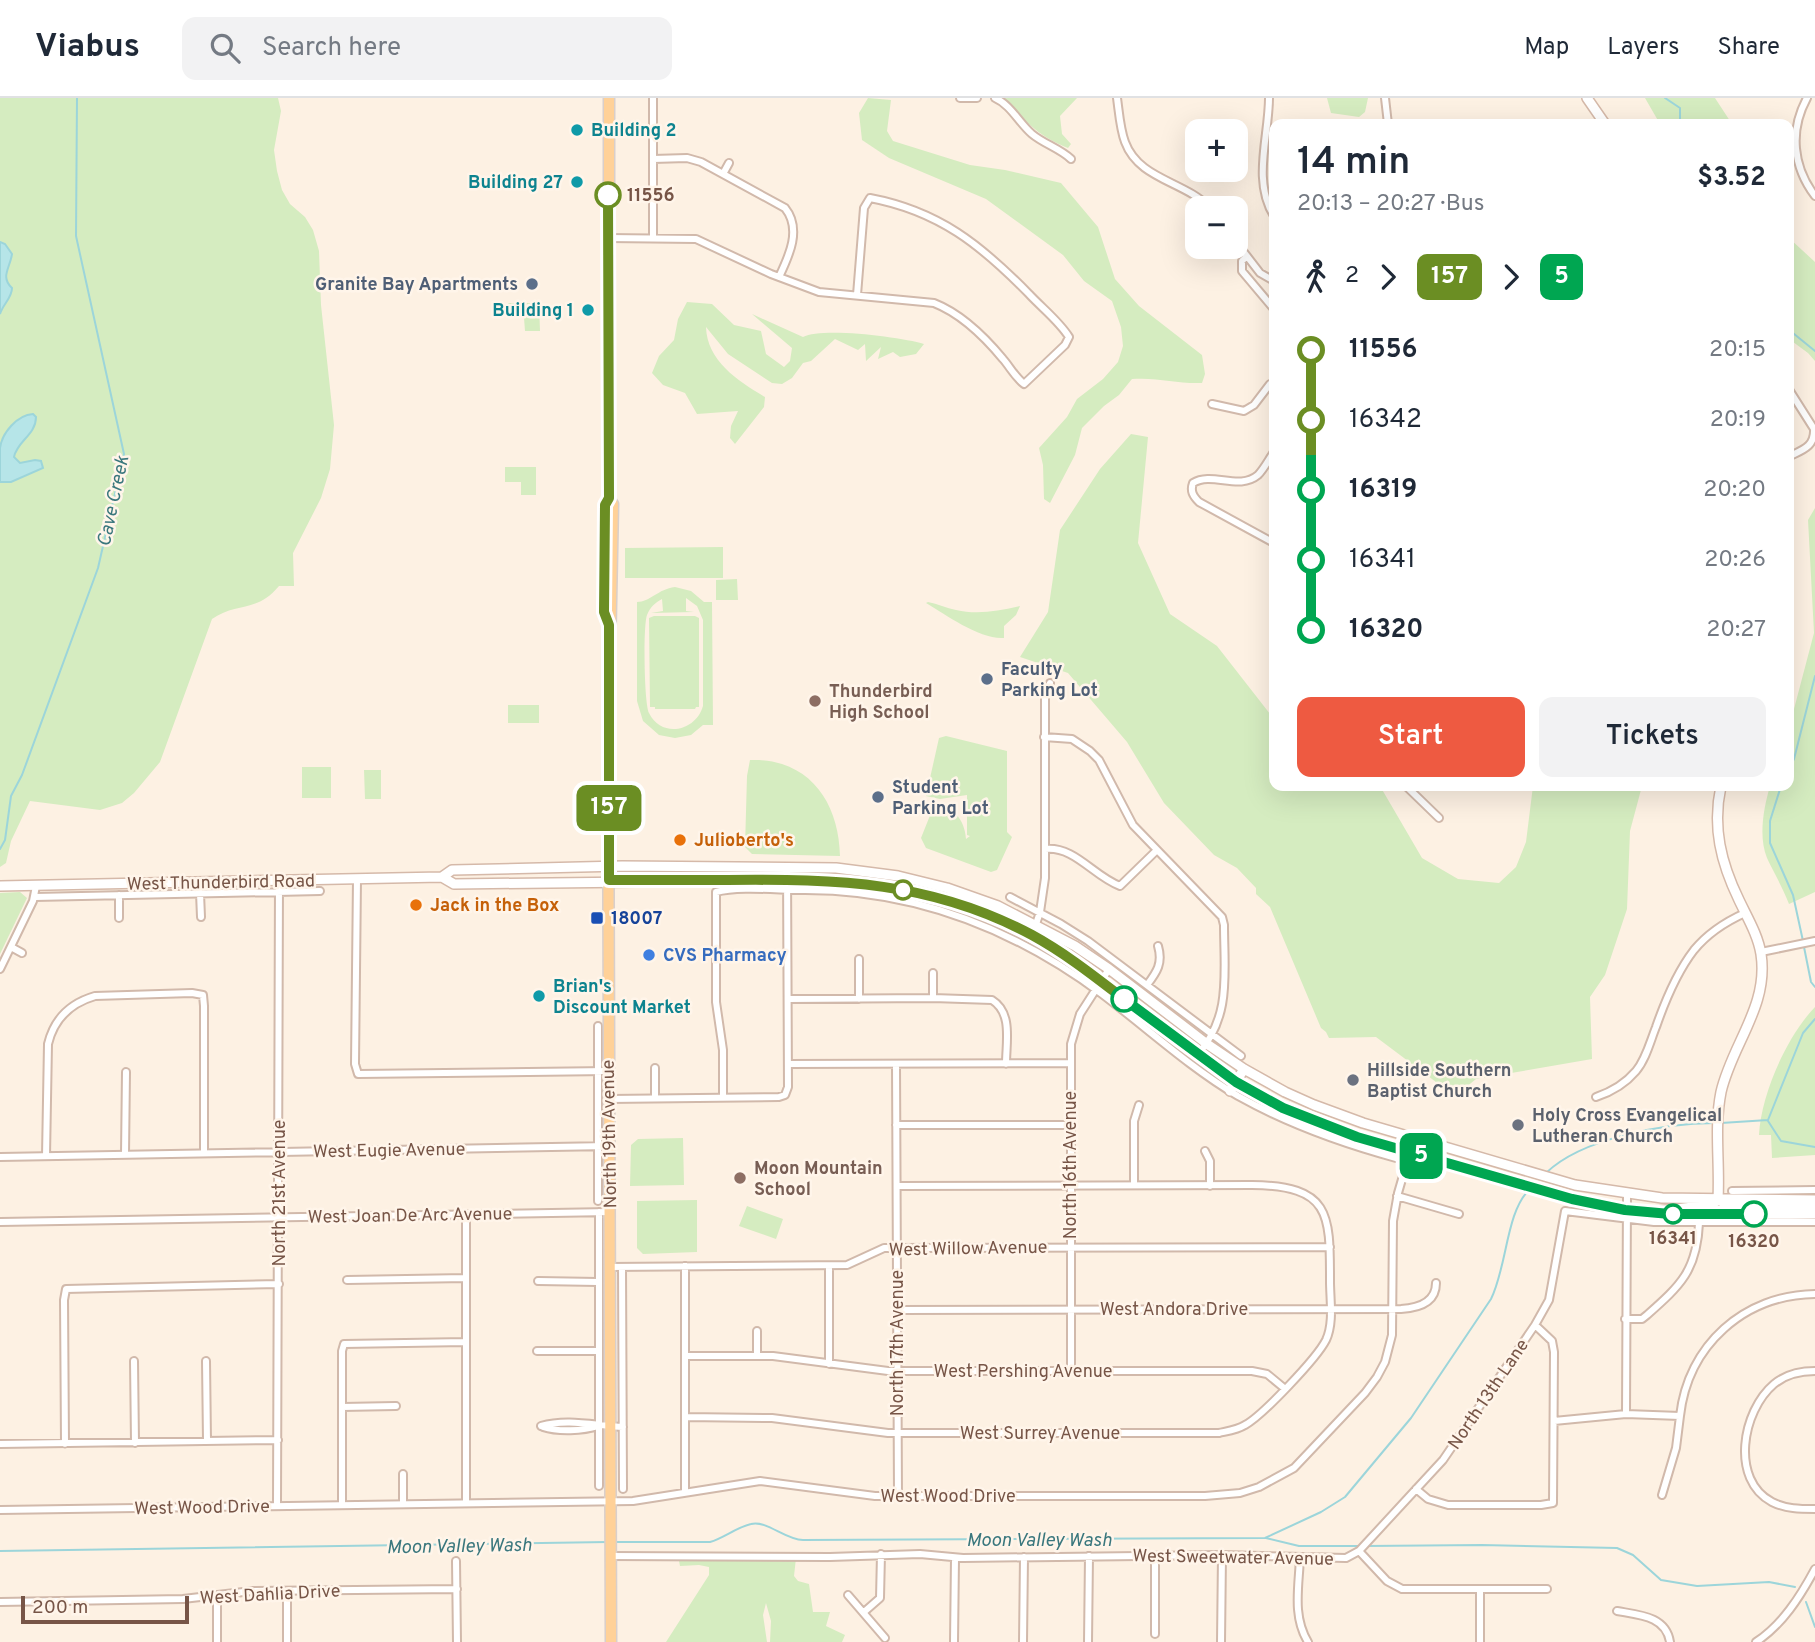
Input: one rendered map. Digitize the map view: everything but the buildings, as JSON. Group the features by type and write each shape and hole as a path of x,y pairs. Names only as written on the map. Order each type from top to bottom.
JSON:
{"main road":[{"name":"North 19th Avenue","path":"609,98 609,498 613,505 613,535 612,612 609,625 609,880 604,1071 609,1099 604,1146 610,1212 610,1267 604,1426 610,1501 611,1642"},
{"path":"1587,98 1602,119"},
{"path":"1718,1199 1719,1108 1722,1090 1733,1057 1757,1006 1762,978 1761,952 1730,881 1719,844 1717,825 1720,791"},
{"path":"717,866 717,880"},
{"name":"West Thunderbird Road","path":"442,877 452,870 717,866 857,870 918,880 981,899 1036,924 1109,969 1210,1040 1244,1069 1325,1110 1576,1185 1627,1195 1718,1199 1763,1195 1815,1200"},
{"name":"West Thunderbird Road","path":"0,886 442,877 454,884 717,880 787,885 846,881 897,888 945,900 1031,935 1236,1082 1308,1119 1380,1149 1410,1152 1539,1190 1625,1210 1815,1214"},
{"path":"1230,1091 1244,1069"},
{"path":"1503,1179 1507,1164"},
{"path":"1718,1199 1733,1206 1815,1209"},
{"path":"1651,1212 1710,1205 1718,1199"}],"street":[{"path":"653,98 653,237"},
{"path":"960,98 976,98"},
{"path":"995,98 1004,103 1034,135 1058,148 1071,159"},
{"path":"1118,98 1125,143 1138,164 1152,174 1197,196"},
{"path":"1269,98 1263,179 1269,206"},
{"path":"1385,98 1387,119"},
{"path":"1796,98 1805,101 1797,127 1796,153 1805,182 1815,196"},
{"path":"653,159 687,159 701,162 785,208 792,220 792,246 779,277"},
{"path":"723,174 729,163"},
{"path":"608,238 696,239 819,292 920,300 946,308 984,338 1024,384 1065,345 1069,337 1004,269 962,234 925,214 870,198 864,208 857,295"},
{"path":"785,208 792,200"},
{"path":"1244,259 1242,271 1269,303"},
{"path":"1248,259 1260,274 1269,278"},
{"path":"1212,404 1244,411 1254,405 1269,385"},
{"path":"1794,397 1814,429 1815,437 1806,449 1794,454"},
{"path":"1269,459 1251,479 1238,482 1199,480 1193,483 1191,489 1199,502 1269,540"},
{"path":"1031,935 1040,912 1044,890 1045,696 1050,683"},
{"path":"1044,737 1072,739 1099,760 1133,825 1219,913 1224,925 1224,998 1221,1016 1210,1040 1198,1055"},
{"path":"1411,791 1439,818"},
{"path":"1045,849 1067,853 1119,886 1157,850"},
{"path":"609,1099 783,1097 788,1090 787,867"},
{"path":"357,879 355,1064 358,1074 604,1071"},
{"name":"North 21st Avenue","path":"277,1506 279,881"},
{"name":"West Thunderbird Road","path":"723,1097 723,1050 716,1002 716,892 787,885 872,894 914,902 954,914 1025,944 1098,985 1193,1065 1230,1091 1301,1127 1380,1149 1396,1158"},
{"path":"0,969 35,897 36,886"},
{"name":"West Thunderbird Road","path":"35,897 320,891"},
{"name":"West Thunderbird Road","path":"201,894 201,917"},
{"name":"West Thunderbird Road","path":"119,895 119,918"},
{"name":"West Thunderbird Road","path":"1010,897 1088,941 1147,985 1210,1040 1241,1056"},
{"path":"1596,1097 1617,1088 1636,1070 1647,1051 1667,1000 1693,951 1708,935 1745,913"},
{"path":"1761,952 1815,942"},
{"path":"1147,985 1160,966 1158,946"},
{"path":"11,947 22,953"},
{"path":"859,959 859,999"},
{"name":"North 16th Avenue","path":"1071,1371 1071,1044 1076,1022 1109,969"},
{"path":"933,973 933,998"},
{"path":"46,1156 48,1044 53,1026 65,1011 85,999 105,995 192,993 203,995 204,1153"},
{"path":"788,999 981,999 998,1004 1006,1017 1006,1064"},
{"name":"North 19th Avenue","path":"598,1026 604,1071 604,1146 598,1201"},
{"path":"788,1064 1070,1063"},
{"name":"North 17th Avenue","path":"896,1064 898,1496"},
{"path":"655,1068 655,1098"},
{"path":"125,1072 125,1154"},
{"path":"1134,1185 1134,1121 1139,1105"},
{"path":"896,1125 1070,1125"},
{"name":"West Wood Drive","path":"0,1510 633,1501 738,1483 767,1481 857,1494 898,1496 1205,1496 1240,1493 1259,1488 1294,1468 1371,1385 1389,1349 1393,1309 1392,1228 1397,1196 1414,1138"},
{"name":"West Eugie Avenue","path":"0,1157 604,1146"},
{"path":"897,1186 1210,1186 1210,1161 1205,1151"},
{"name":"West Surrey Avenue","path":"685,1417 772,1418 866,1432 897,1433 1219,1433 1247,1424 1324,1344 1331,1309 1329,1229 1324,1214 1307,1195 1291,1188 1275,1185 1210,1186"},
{"name":"West Thunderbird Road","path":"1732,1191 1763,1195 1815,1190"},
{"path":"1626,1414 1627,1195"},
{"path":"1397,1196 1459,1214"},
{"name":"North 13th Lane","path":"1359,1550 1443,1460 1535,1325 1549,1300 1565,1211 1625,1220"},
{"name":"North 19th Avenue","path":"599,1212 598,1350 604,1426 599,1486"},
{"name":"West Joan De Arc Avenue","path":"0,1222 610,1212"},
{"path":"466,1214 466,1503"},
{"path":"1625,1220 1699,1223 1815,1222"},
{"path":"1625,1319 1647,1315 1687,1273 1695,1258 1699,1223"},
{"name":"West Willow Avenue","path":"610,1267 847,1265 881,1248 1330,1247"},
{"path":"685,1266 685,1492"},
{"path":"829,1266 829,1364"},
{"path":"622,1267 623,1489"},
{"path":"347,1280 466,1278"},
{"path":"538,1281 598,1282"},
{"name":"West Andora Drive","path":"897,1310 1393,1309 1411,1308 1431,1300 1436,1291 1436,1283"},
{"path":"65,1444 66,1289 279,1284"},
{"path":"1661,1495 1676,1448 1684,1389 1694,1365 1726,1327 1758,1306 1789,1296 1815,1294"},
{"path":"1416,1489 1428,1499 1448,1505 1553,1503 1553,1345 1545,1332 1535,1325"},
{"path":"757,1331 757,1356"},
{"path":"342,1505 344,1344 466,1342"},
{"path":"537,1350 598,1350"},
{"name":"West Pershing Avenue","path":"685,1356 786,1357 897,1371 1260,1371 1274,1377 1284,1388"},
{"path":"135,1361 135,1443"},
{"path":"206,1361 207,1441"},
{"path":"1815,1371 1788,1375 1764,1395 1755,1409 1749,1427 1745,1456 1751,1480 1765,1498 1786,1507 1815,1509"},
{"path":"342,1407 396,1406"},
{"path":"1553,1421 1626,1414 1680,1416"},
{"path":"604,1426 590,1429 551,1429 541,1426 550,1423 590,1423 623,1427"},
{"path":"0,1444 278,1440"},
{"path":"403,1474 403,1504"},
{"path":"1359,1550 1387,1581 1402,1589 1547,1589"},
{"name":"West Sweetwater Avenue","path":"610,1552 767,1552 955,1558 1222,1555 1342,1559 1359,1550"},
{"path":"864,1612 880,1598 881,1554"},
{"path":"1221,1642 1222,1555"},
{"path":"1088,1642 1089,1556"},
{"path":"1154,1634 1155,1556"},
{"path":"1023,1642 1024,1557"},
{"path":"1300,1557 1297,1612 1308,1642"},
{"path":"954,1642 955,1558"},
{"path":"456,1561 457,1642"},
{"path":"1756,1642 1788,1612 1815,1569"},
{"name":"West Dahlia Drive","path":"0,1602 183,1599 245,1592 457,1589"},
{"path":"1480,1589 1480,1642"},
{"path":"286,1591 287,1642"},
{"path":"217,1595 217,1642"},
{"path":"848,1595 885,1638"},
{"path":"1617,1611 1658,1621 1669,1633 1670,1642"}],"green space":[{"path":"0,98 278,98 281,111 274,150 282,190 290,204 305,217 313,230 319,251 321,305 334,425 330,469 321,498 293,553 294,586 279,586 263,600 230,610 212,619 160,762 134,793 122,803 100,810 30,801 11,841 6,863 0,867"},
{"path":"868,98 891,100 887,131 893,141 970,165 1061,183 1098,227 1115,279 1139,306 1202,355 1205,374 1202,383 1132,379 1119,395 1104,406 1082,428 1075,455 1050,503 1044,499 1043,465 1039,448 1067,417 1077,399 1103,379 1118,362 1123,346 1121,327 1112,301 1084,281 1063,255 986,199 889,158 862,140 859,113"},
{"path":"1001,98 1077,98 1060,116 1062,134 1071,144 1068,148 1052,141 1026,122"},
{"path":"1327,98 1368,98 1365,112 1359,117 1331,113"},
{"path":"1645,98 1715,98 1729,119 1657,119"},
{"path":"1794,243 1815,262 1815,361 1794,343"},
{"path":"687,302 712,304 734,325 761,331 766,354 784,367 790,361 792,348 752,314 803,337 844,333 924,344 916,354 900,357 893,352 878,359 881,347 866,361 865,344 858,350 835,339 811,361 803,363 792,378 782,384 772,383 728,354 706,327 712,350 718,360 735,377 765,397 764,407 735,444 730,438 731,426 738,411 697,414 685,393 663,385 652,373 659,356 674,340 678,319"},
{"path":"508,303 539,303 540,331 525,331 524,318 509,318"},
{"path":"1131,434 1148,437 1138,543 1170,614 1217,646 1269,713 1269,791 1383,791 1422,858 1458,879 1499,883 1516,867 1526,842 1532,791 1641,791 1630,831 1627,909 1605,975 1590,997 1592,1059 1476,1079 1460,1092 1448,1091 1376,1037 1329,1038 1321,1028 1270,907 1256,894 1256,888 1237,868 1214,855 1164,803 1127,742 1068,673 1020,657 1048,612 1060,530 1100,469"},
{"path":"505,467 536,467 536,495 521,495 521,482 505,482"},
{"path":"1815,508 1815,892 1789,904 1764,849 1763,822 1769,791 1794,791 1794,709 1814,633 1808,520"},
{"path":"723,547 723,578 625,578 625,548"},
{"path":"737,579 738,600 716,600 716,580"},
{"path":"669,588 691,591 704,602 712,602 713,725 703,725 691,735 675,738 659,735 643,721 637,701 637,602","holes":["686,598 697,606 703,620 703,706 699,715 686,726 670,729 655,721 647,706 647,615 662,599 663,611 651,613 694,612 686,611"]},
{"path":"926,603 972,612 1020,606 1016,615 1004,626 1004,638 995,638 953,620"},
{"path":"649,618 699,618 699,707 695,709 650,707"},
{"path":"508,705 539,705 539,723 508,723"},
{"path":"946,736 1007,751 1007,832 1012,837 997,870 991,872 926,848 921,838 935,803 947,807 957,815 966,839 970,836 967,835 967,795 940,799 926,796 939,738"},
{"path":"750,760 771,761 789,767 804,775 817,787 834,818 840,856 752,854 745,847"},
{"path":"302,767 331,767 331,798 302,798"},
{"path":"364,770 381,770 381,799 365,799"},
{"path":"20,892 27,898 0,954 0,893"},
{"path":"1815,1007 1815,1155 1772,1158 1771,1135 1759,1135 1770,1084 1795,1033"},
{"path":"683,1138 684,1185 630,1186 631,1145 638,1139"},
{"path":"697,1200 697,1252 643,1254 637,1248 637,1201"},
{"path":"747,1206 783,1219 776,1239 739,1226"},
{"path":"682,1558 796,1558 794,1576 798,1581 809,1584 813,1612 830,1612 826,1626 845,1635 842,1642 770,1642 771,1621 766,1603 763,1615 767,1642 666,1642 709,1575 709,1567 680,1566 679,1561"}],"water":[{"path":"0,242 5,244 12,254 6,276 12,288 0,314"},
{"path":"33,414 36,417 33,429 14,457 20,463 41,461 43,468 11,482 0,482 0,448 4,436 16,421"}],"waterway":[{"name":"Cave Creek","path":"0,849 5,840 11,796 22,775 98,568 124,454 76,236 77,98"},
{"path":"1665,98 1680,108 1680,119"},
{"path":"1794,334 1815,351"},
{"path":"1794,759 1815,676"},
{"path":"1779,791 1770,821 1770,843 1793,895 1803,941"},
{"path":"1804,947 1811,982 1815,987"},
{"name":"Moon Valley Wash","path":"1721,1123 1768,1120 1803,1033 1815,1019"},
{"path":"1768,1121 1781,1141 1815,1147"},
{"name":"Moon Valley Wash","path":"1546,1173 1581,1150 1602,1142 1649,1130 1715,1123"},
{"name":"Moon Valley Wash","path":"613,1542 710,1542 751,1524 770,1527 803,1540 1265,1538 1321,1512 1345,1497 1411,1418 1491,1299 1511,1226 1521,1200 1529,1190"},
{"path":"1266,1538 1299,1546 1361,1546"},
{"name":"Moon Valley Wash","path":"0,1551 608,1542"},
{"path":"1366,1546 1617,1548 1633,1555 1661,1580 1697,1586 1769,1582 1795,1587"},
{"path":"1806,1602 1815,1627"}],"bus line":[{"name":"157","path":"608,195 609,498 605,505 604,612 609,625 609,880 808,880 857,882 897,888 945,900 995,918 1031,935 1124,999"},
{"name":"5","path":"1124,999 1236,1082 1283,1108 1357,1137 1572,1199 1625,1210 1670,1214 1754,1214"}],"place":[{"name":"Building 2","path":"577,130"},
{"name":"Building 27","path":"577,182"},
{"name":"11556","path":"608,195"},
{"name":"Granite Bay Apartments","path":"532,284"},
{"name":"Building 1","path":"588,310"},
{"name":"Faculty Parking Lot","path":"987,679"},
{"name":"Thunderbird High School","path":"815,701"},
{"name":"Student Parking Lot","path":"878,797"},
{"name":"Julioberto's","path":"680,840"},
{"name":"Jack in the Box","path":"416,905"},
{"name":"18007","path":"597,918"},
{"name":"CVS Pharmacy","path":"649,955"},
{"name":"Brian's Discount Market","path":"539,996"},
{"name":"Hillside Southern Baptist Church","path":"1353,1080"},
{"name":"Holy Cross Evangelical Lutheran Church","path":"1518,1125"},
{"name":"Moon Mountain School","path":"740,1178"},
{"name":"16341","path":"1673,1214"},
{"name":"16320","path":"1754,1214"}]}
